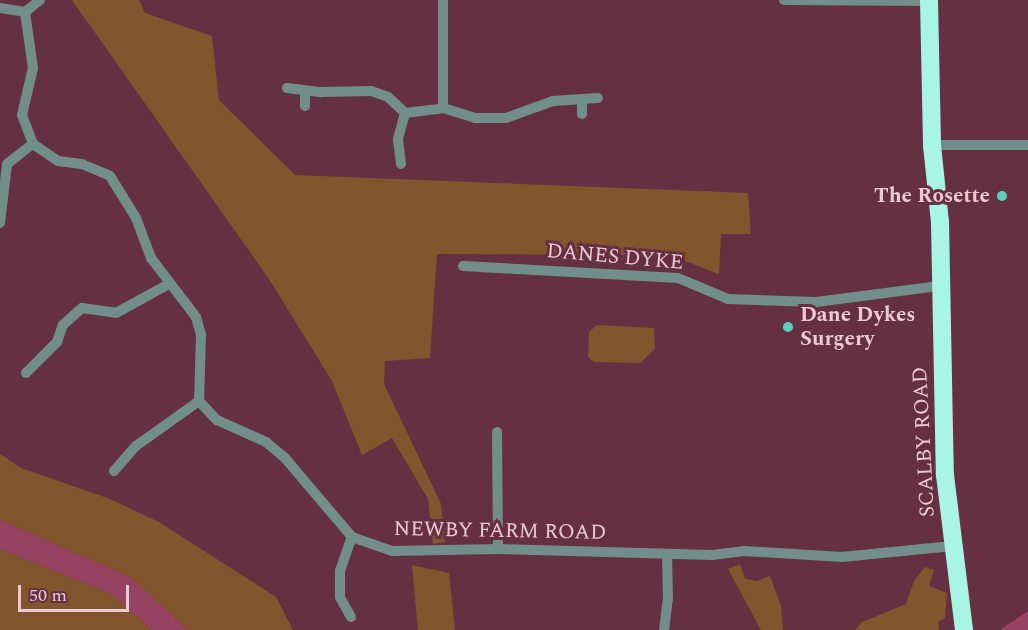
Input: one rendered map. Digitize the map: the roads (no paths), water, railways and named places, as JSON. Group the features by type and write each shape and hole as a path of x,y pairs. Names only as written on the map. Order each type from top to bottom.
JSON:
{"highway":[{"name":"SCALBY ROAD","path":"929,1 932,145 940,222 945,476 964,630"}],"street":[{"path":"0,8 25,12 40,0"},
{"path":"443,0 443,108"},
{"path":"790,1 929,1"},
{"path":"25,12 33,68 22,115 33,144 58,161 82,164 110,176 136,218 151,258 196,317 201,335 199,401 217,420 266,442 285,458 352,537 340,571 340,597 351,617"},
{"path":"287,88 305,92 371,91 388,97 405,113"},
{"path":"305,92 305,106"},
{"path":"405,113 443,108 475,118 506,118 553,102 598,98"},
{"path":"582,99 582,114"},
{"path":"401,164 398,139 405,113"},
{"path":"0,223 7,164 33,144"},
{"path":"932,145 1028,145"},
{"name":"DANES DYKE","path":"463,266 678,278 728,299 816,302 940,286"},
{"path":"26,373 57,342 63,325 82,308 116,313 169,284"},
{"path":"114,471 136,446 199,401"},
{"path":"496,432 498,549"},
{"name":"NEWBY FARM ROAD","path":"352,537 392,551 498,549 712,555 744,551 842,557 952,546"},
{"path":"664,630 668,599 667,554"}],"place":[{"name":"The Rosette","path":"1002,196"},
{"name":"Dane Dykes Surgery","path":"788,327"}]}
